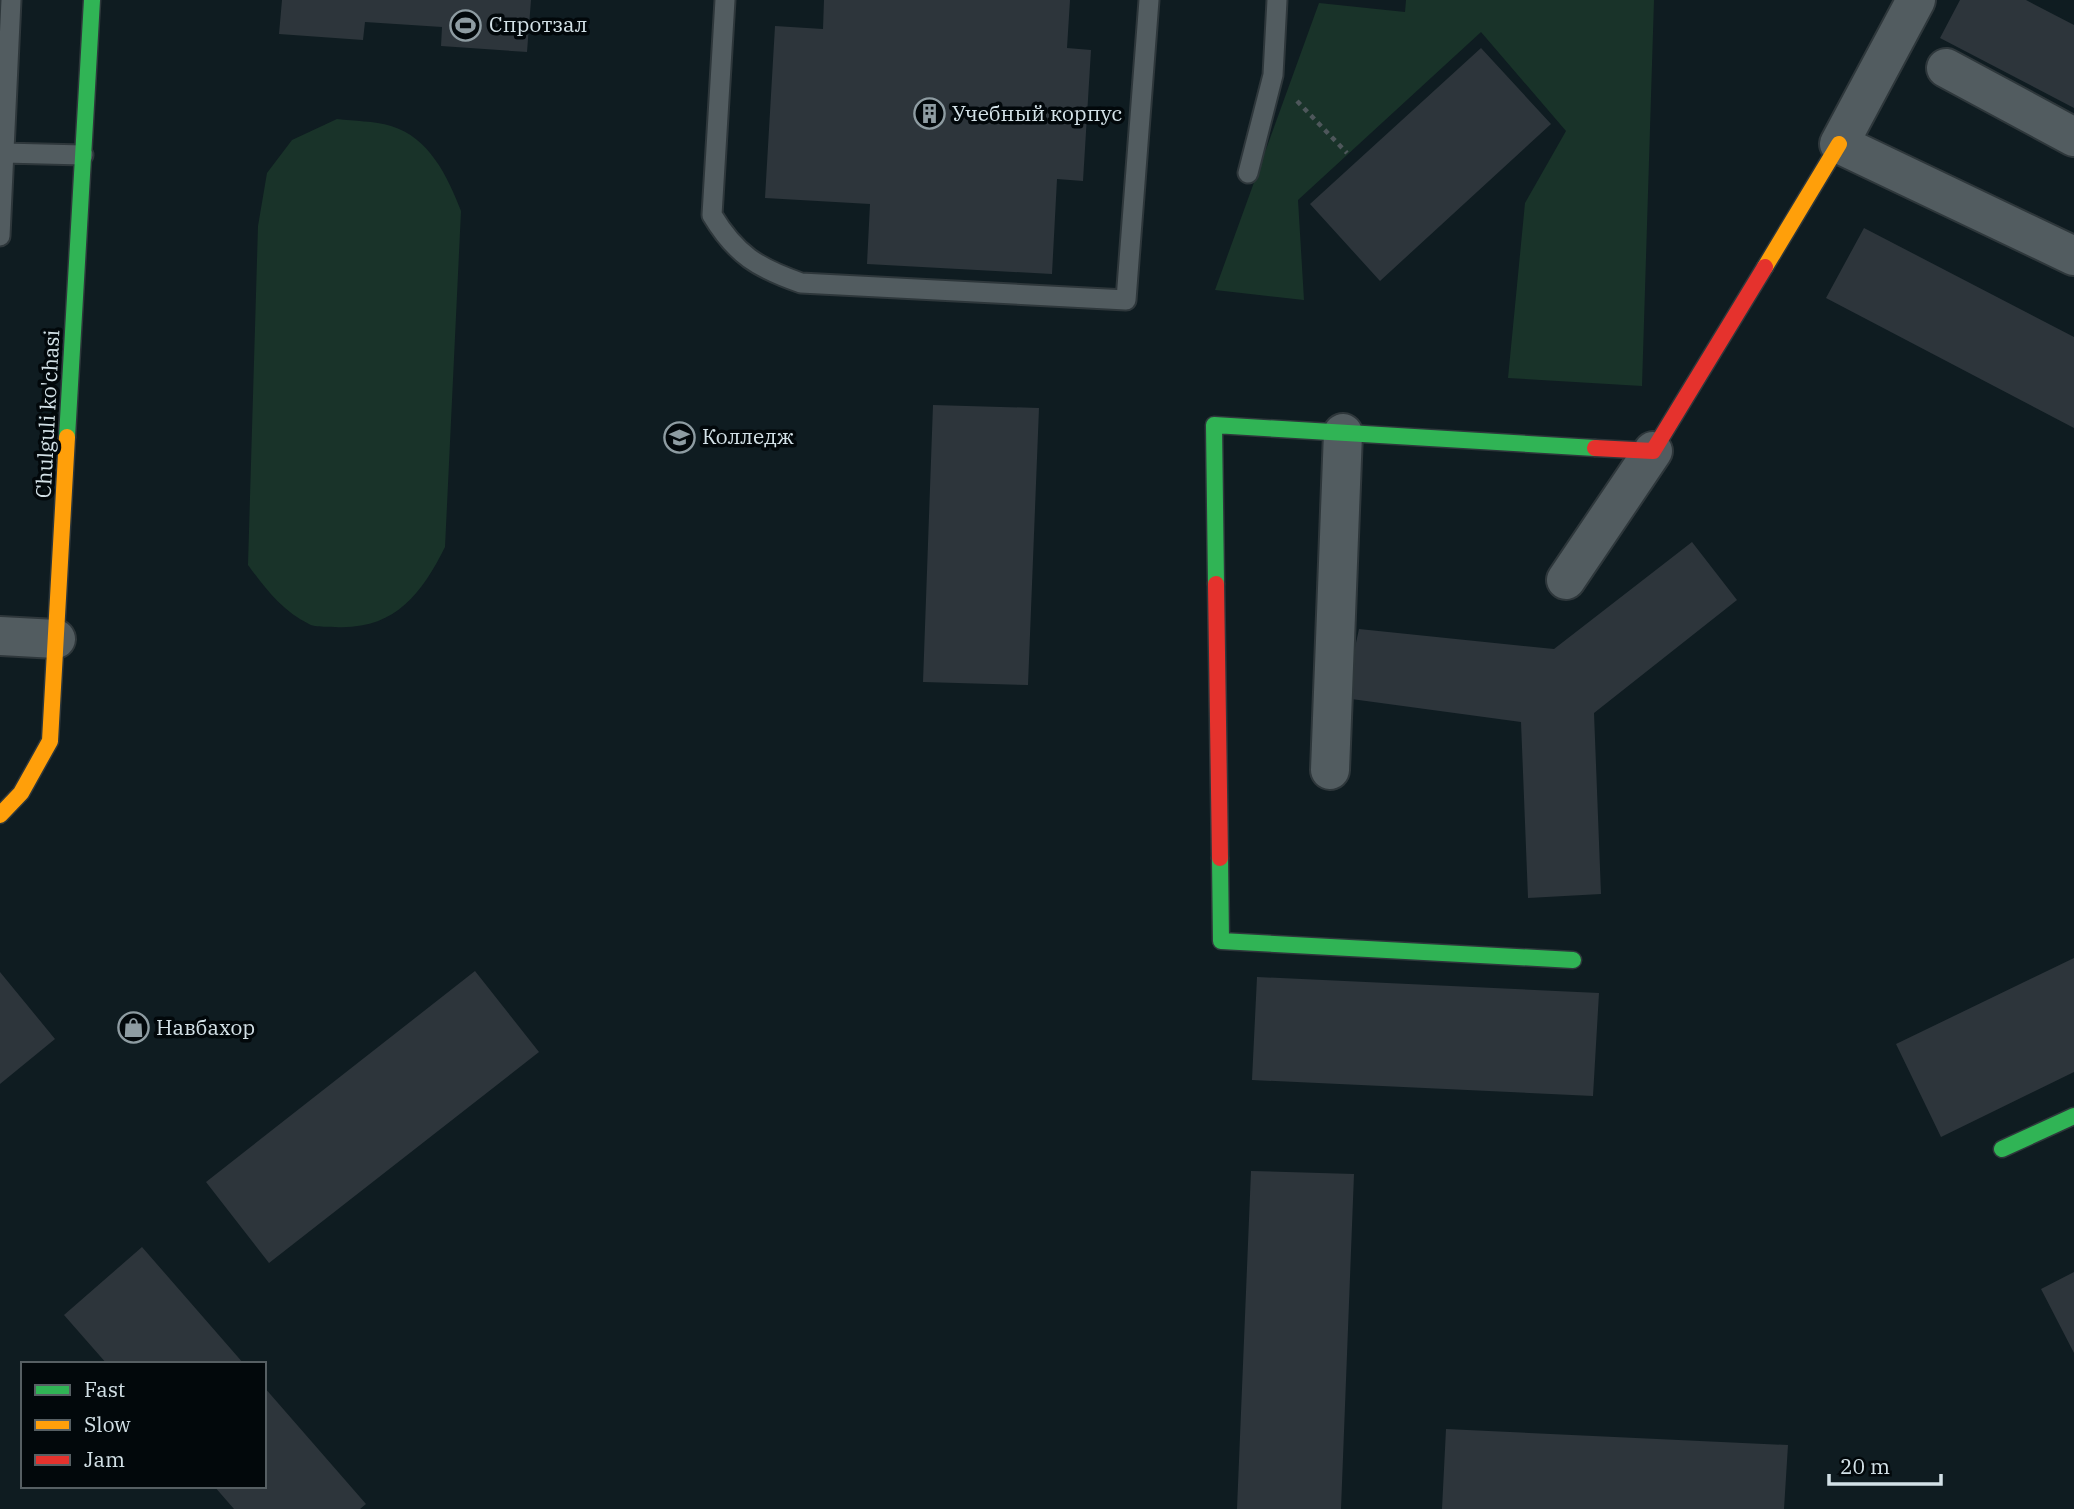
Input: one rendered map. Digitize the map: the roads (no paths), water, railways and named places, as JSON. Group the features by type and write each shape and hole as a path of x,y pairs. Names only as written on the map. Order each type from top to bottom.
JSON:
{"street":[{"name":"Chulguli ko'chasi","path":"0,815 21,793 50,741 92,0"},
{"path":"1566,580 1653,451 1839,144 1916,0"},
{"path":"1946,68 2074,137"},
{"path":"1839,144 2074,256"},
{"path":"1573,960 1221,942 1214,425 1653,451"},
{"path":"1329,770 1343,433"},
{"path":"0,636 56,639"},
{"path":"2002,1149 2074,1116"}],"lane":[{"path":"0,236 11,0"},
{"path":"725,0 712,215 725,237 742,255 768,272 801,283 1126,300 1149,0"},
{"path":"1248,173 1273,75 1277,0"},
{"path":"4,153 83,155"}],"place":[{"name":"Спротзал","path":"466,25"},
{"name":"Учебный корпус","path":"929,114"},
{"name":"Колледж","path":"679,437"},
{"name":"Навбахор","path":"133,1028"}]}
